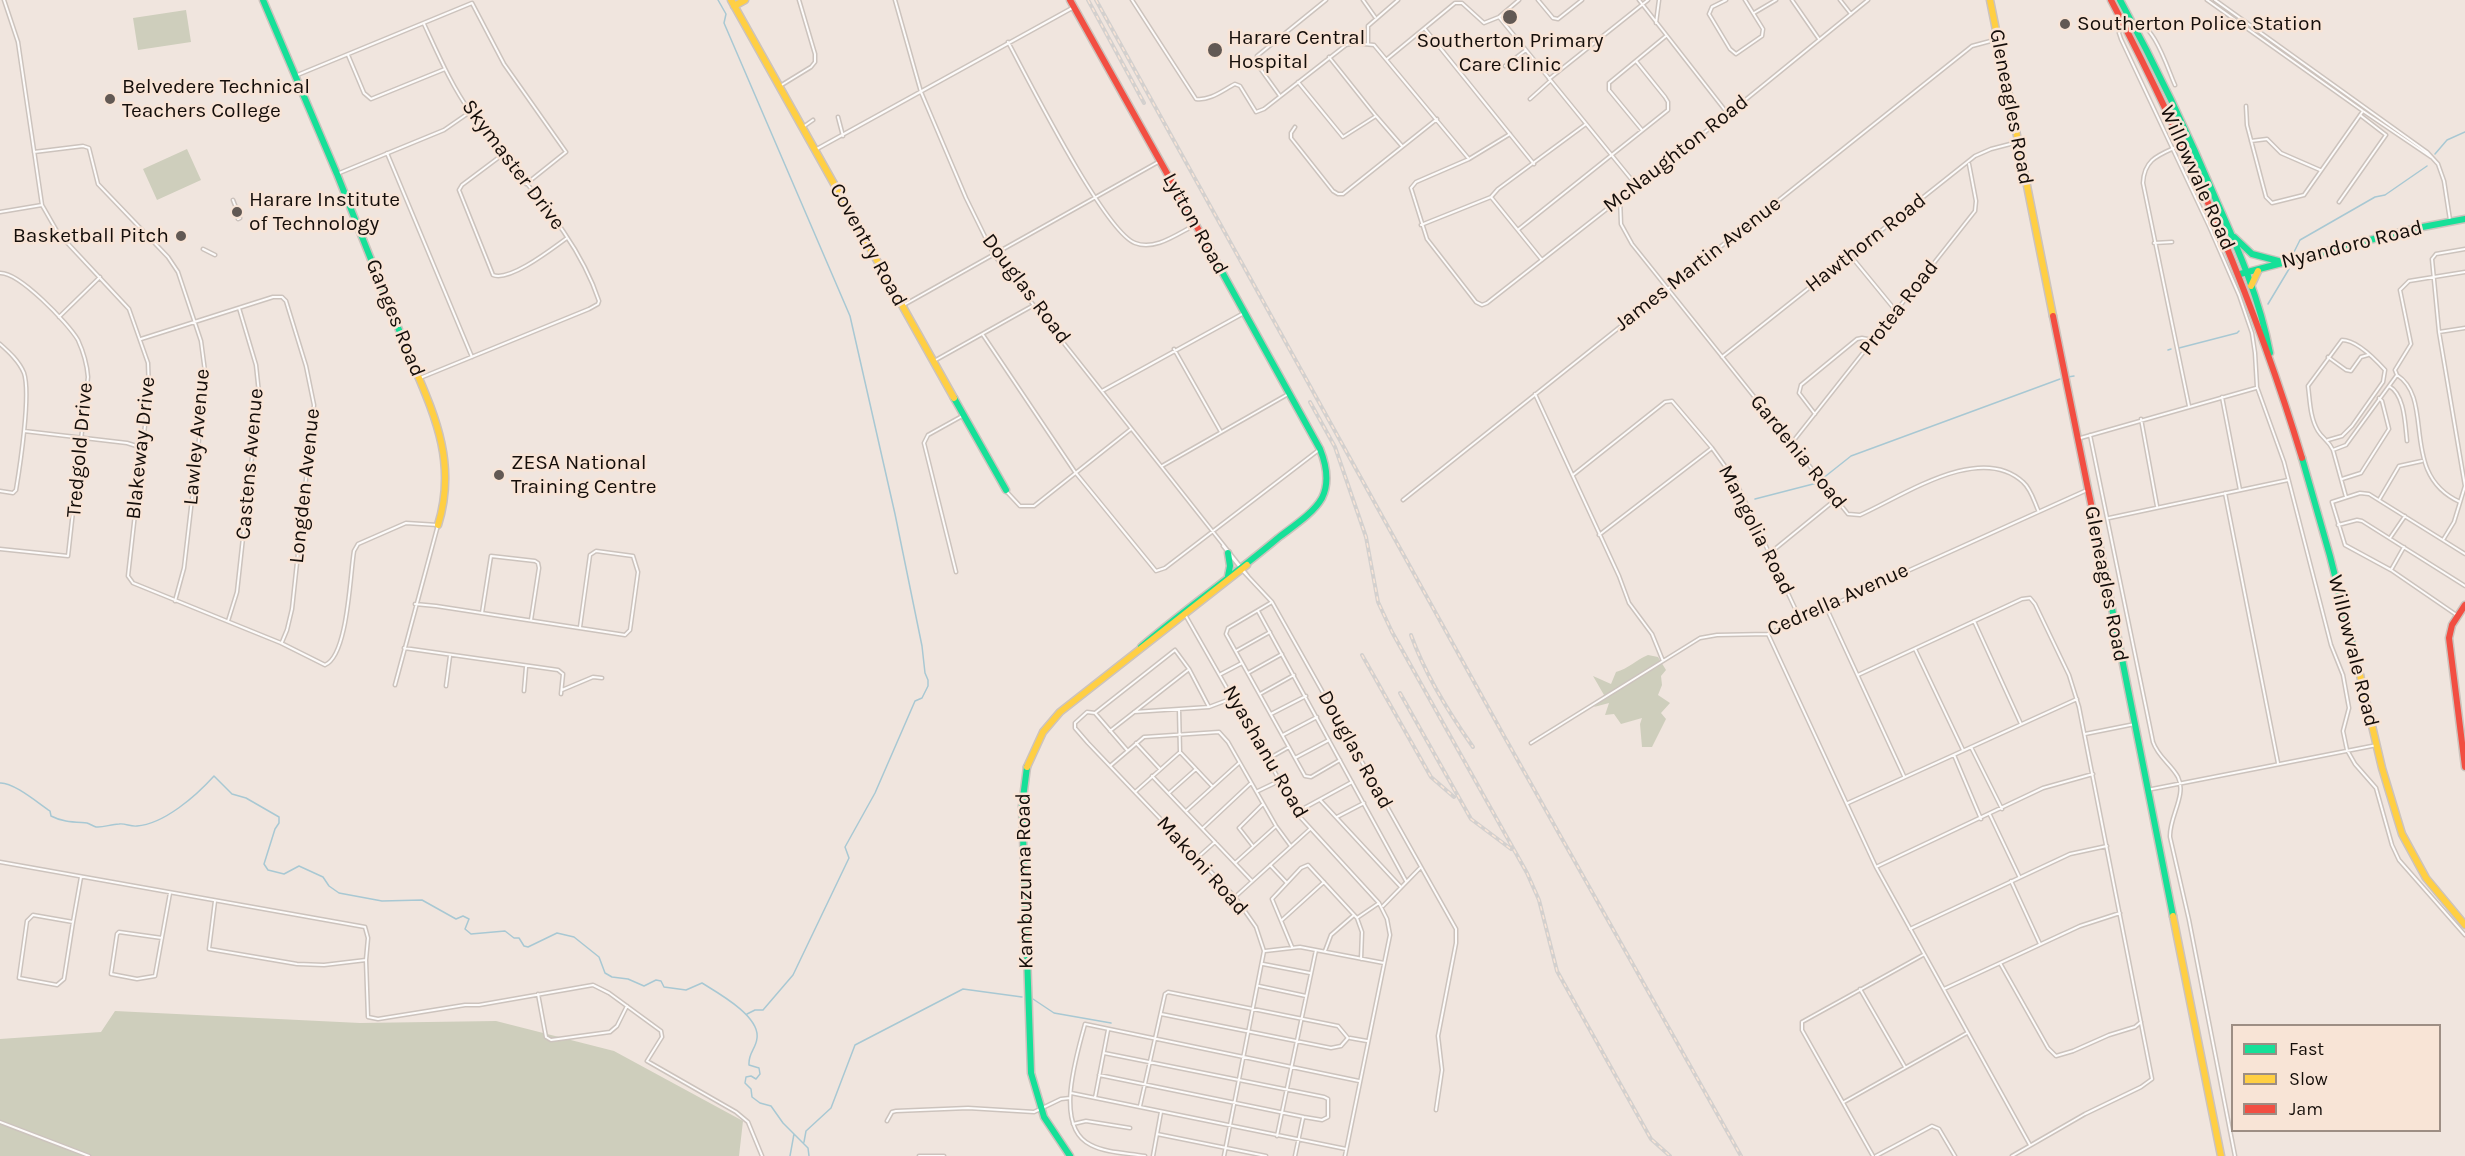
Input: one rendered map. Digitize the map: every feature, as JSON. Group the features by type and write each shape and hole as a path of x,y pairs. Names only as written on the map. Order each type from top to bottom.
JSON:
{"main road":[{"name":"Ganges Road","path":"263,0 337,174 435,417 443,445 446,475 444,503 438,525"},
{"path":"733,3 745,0"},
{"name":"Lytton Road","path":"1070,0 1320,449"},
{"name":"Gleneagles Road","path":"1989,0 2221,1156"},
{"name":"Willowvale Road","path":"2111,0 2251,286 2263,318 2272,361"},
{"name":"Willowvale Road","path":"2120,0 2206,177 2230,233 2314,498 2396,816 2408,849 2434,890 2465,925"},
{"name":"Coventry Road","path":"733,3 1006,490"},
{"name":"Nyandoro Road","path":"2243,273 2450,220 2465,219"},
{"path":"2230,233 2252,254 2283,262"},
{"path":"2251,286 2259,269"},
{"name":"Kambuzuma Road","path":"1184,612 1243,567 1317,504 1323,494 1327,479 1326,465 1320,449"},
{"path":"1227,577 1230,566 1228,553"},
{"name":"Kambuzuma Road","path":"1070,1156 1051,1130 1040,1108 1033,1083 1029,1047 1022,806 1024,777 1032,751 1051,720 1227,577 1243,567"},
{"path":"2465,605 2452,625 2449,638 2465,767"}],"street":[{"name":"Blakeway Drive","path":"4,0 18,42 42,205 58,233 126,304 141,339 150,376 128,576 133,583 175,601"},
{"path":"780,86 811,67 814,62 815,54 800,0"},
{"name":"Douglas Road","path":"895,0 921,92 966,198 994,255 1212,532 1272,603 1456,929 1456,943 1438,1036 1442,1070 1436,1110"},
{"path":"1132,0 1196,99 1201,100 1235,84 1240,86 1253,110 1260,112 1329,57 1349,44 1374,45 1469,159"},
{"path":"1280,96 1257,64 1257,56 1326,0"},
{"path":"1363,0 1375,17"},
{"path":"1368,44 1368,28 1375,17 1398,0"},
{"path":"1387,59 1459,2 1484,23 1499,17 1519,0"},
{"path":"1538,0 1553,18 1558,19 1582,0"},
{"path":"1639,0 1728,114"},
{"path":"1530,99 1648,0"},
{"path":"1656,23 1659,0"},
{"path":"1726,0 1713,7 1709,14 1733,53 1740,54 1762,36 1763,29 1745,0"},
{"path":"1754,13 1776,0"},
{"path":"1792,0 1820,39"},
{"path":"1840,0 1851,14"},
{"name":"McNaughton Road","path":"1421,225 1430,244 1476,302 1482,305 1487,303 1728,114 1868,0"},
{"path":"2207,0 2431,157 2438,164 2444,181 2450,220"},
{"path":"2215,0 2364,110"},
{"path":"295,76 472,3 504,64 566,152 526,184"},
{"path":"815,150 921,92 954,71 1074,7"},
{"path":"1499,17 1636,185"},
{"path":"2175,85 2155,39 2142,24 2132,22 2119,31 2239,295 2254,342 2257,387 2284,462 2331,645 2344,680 2349,708 2343,730 2347,750 2355,764 2376,788 2392,845 2399,860 2465,935"},
{"name":"Skymaster Drive","path":"424,24 445,69 470,112 567,238 599,299 596,305 472,357"},
{"path":"1425,29 1534,164"},
{"path":"1642,130 1608,87 1609,83 1666,36"},
{"name":"James Martin Avenue","path":"1403,500 1972,46 1998,39"},
{"path":"1008,42 1094,198 1122,235 1138,244 1157,244 1194,225"},
{"path":"1506,66 1526,50"},
{"path":"348,55 365,96 371,99 445,69"},
{"path":"1329,57 1402,146"},
{"path":"1519,229 1668,110 1669,106 1665,97 1636,62"},
{"path":"1298,82 1343,137 1376,116"},
{"path":"2246,106 2246,119 2251,141 2266,197 2270,202 2301,197 2364,110"},
{"path":"337,174 444,130 470,112"},
{"path":"2339,202 2386,135 2360,115"},
{"path":"838,117 843,136"},
{"path":"1295,128 1291,133 1292,138 1333,191 1343,194 1437,119"},
{"path":"803,127 813,120"},
{"path":"1510,134 1469,159 1416,182 1410,192 1421,225 1491,197 1498,189 1586,124"},
{"path":"2251,141 2267,139 2281,153 2319,170"},
{"name":"Hawthorn Road","path":"1722,357 1968,162 1984,152 2018,142"},
{"name":"Lawley Avenue","path":"34,152 83,146 89,148 98,184 174,265 195,321 206,364 206,379 184,568 175,601"},
{"path":"2174,148 2152,158 2143,177 2154,243 2189,406"},
{"path":"387,153 472,357 420,378"},
{"path":"503,154 462,185 459,190 493,275 500,276 527,265 567,238"},
{"path":"902,306 994,255 1033,230 1160,161"},
{"name":"Protea Road","path":"1791,444 1975,211 1976,201 1968,162"},
{"path":"1491,197 1542,260"},
{"name":"Gardenia Road","path":"1620,198 1621,224 1632,244 1848,514 1856,516 1939,478 1983,466 2009,474 2023,482 2038,510"},
{"path":"232,200 240,218 238,219"},
{"path":"0,212 42,205"},
{"path":"2154,243 2172,242"},
{"path":"203,249 215,255"},
{"path":"2443,540 2454,522 2465,486 2464,467 2439,332 2432,256 2465,249"},
{"path":"1850,255 1896,310"},
{"path":"2395,370 2412,344 2400,290 2409,282 2465,272"},
{"name":"Tredgold Drive","path":"0,273 11,275 59,317 77,339 87,370 69,556 0,549"},
{"path":"59,317 100,276"},
{"name":"Longden Avenue","path":"239,308 273,297 282,297 291,315 306,366 314,405 292,609 281,643"},
{"path":"933,362 1034,305"},
{"path":"141,339 239,308"},
{"name":"Castens Avenue","path":"228,621 237,592 259,393 256,365 239,308"},
{"path":"1102,391 1174,349 1244,313"},
{"path":"2439,332 2465,328"},
{"path":"983,335 1075,472 1150,566 1159,571 1320,449"},
{"path":"1815,414 1798,393 1801,385 1857,339 1873,340"},
{"path":"2346,497 2333,450 2328,440 2318,431 2311,412 2308,386 2342,340 2358,346 2385,370 2395,370"},
{"path":"0,344 15,358 24,375 24,430 16,490 13,493 0,491"},
{"path":"1174,349 1221,432"},
{"path":"2328,357 2351,371 2361,357 2368,355"},
{"path":"2328,440 2342,436 2352,426 2384,382 2385,370"},
{"path":"2395,370 2413,394 2424,466 2445,494 2461,502"},
{"path":"2333,450 2346,445 2397,375"},
{"path":"2388,386 2396,390 2398,395 2405,419 2407,441"},
{"path":"2077,439 2257,387"},
{"path":"1161,466 1290,393"},
{"path":"1535,394 1619,576 1629,603 1652,634 1663,661"},
{"path":"2222,397 2240,490"},
{"path":"2342,480 2361,473 2389,429 2382,401 2379,398"},
{"name":"Mangolia Road","path":"1573,475 1670,400 1678,405 1735,480 1800,619"},
{"path":"956,572 924,443 928,435 964,415"},
{"path":"2141,419 2157,506"},
{"path":"1006,490 1020,506 1034,506 1131,429"},
{"path":"24,430 143,448"},
{"path":"2090,435 2153,742 2157,751 2179,778 2179,799 2170,824 2170,837 2196,954 2235,1156"},
{"path":"1599,535 1712,448"},
{"path":"2379,500 2399,466 2423,461"},
{"path":"2108,518 2288,480"},
{"name":"Cedrella Avenue","path":"1531,743 1704,636 1768,634 2038,510 2087,490"},
{"path":"2225,493 2278,763"},
{"path":"2458,616 2391,570 2344,544 2332,502 2365,493 2465,554"},
{"path":"1770,553 1835,500"},
{"path":"2390,538 2405,516"},
{"path":"2338,525 2361,520 2465,586"},
{"path":"175,601 281,643 325,665 330,663 343,633 354,551 358,544 406,523 438,525"},
{"name":"Ganges Road","path":"395,685 438,525"},
{"name":"Douglas Road","path":"1222,543 1228,553 1243,567"},
{"path":"2391,570 2404,547"},
{"path":"415,604 625,635 628,633 638,572 633,556 596,551 590,555 580,627"},
{"path":"482,613 491,556 535,561 539,568 531,620"},
{"path":"1858,675 2022,599 2030,598 2036,604 2069,675 2077,699 2121,913 2151,1082 2085,1114 2012,1156"},
{"path":"1272,603 1228,628 1226,634 1305,776 1311,777 1340,760"},
{"path":"1826,607 1905,777"},
{"path":"1258,611 1406,881"},
{"name":"Nyashanu Road","path":"1184,612 1297,812 1382,907 1390,935 1345,1156"},
{"path":"1974,621 2021,724"},
{"path":"1236,651 1270,632"},
{"path":"1768,634 1876,867 2030,1145"},
{"path":"404,648 561,671 563,674 561,692 593,677 602,678"},
{"path":"1915,649 1963,750"},
{"path":"1127,750 1095,713 1176,650 1209,707"},
{"path":"1248,673 1282,654"},
{"path":"446,686 450,655"},
{"path":"1220,674 1242,663"},
{"path":"524,691 526,666"},
{"path":"1110,731 1189,669"},
{"path":"1260,694 1294,675"},
{"path":"1271,714 1306,696"},
{"path":"1134,712 1209,707 1233,698"},
{"path":"1847,804 2077,699"},
{"path":"1179,709 1180,752 1212,786"},
{"name":"Makoni Road","path":"1095,713 1085,713 1074,723 1074,726 1235,897 1256,927 1264,951 1224,1156"},
{"path":"1283,735 1317,717"},
{"path":"2085,734 2135,724"},
{"path":"1110,766 1136,743 1149,736 1219,732 1228,742 1276,826 1290,845"},
{"path":"1295,758 1329,740"},
{"path":"1136,743 1160,769"},
{"path":"2147,790 2378,745"},
{"path":"1971,746 2002,809"},
{"path":"1268,759 1289,747"},
{"path":"1135,792 1180,752"},
{"path":"1953,754 1981,819"},
{"path":"1186,811 1239,763"},
{"path":"1169,793 1196,769"},
{"path":"1876,867 2055,783 2093,774"},
{"path":"1152,776 1252,881"},
{"path":"1257,792 1280,781"},
{"path":"1297,812 1352,782"},
{"path":"1203,828 1251,783"},
{"path":"1320,800 1400,886"},
{"path":"1336,818 1364,803"},
{"path":"1253,846 1239,828 1263,804"},
{"path":"1990,815 2019,876"},
{"path":"1235,863 1276,826"},
{"path":"1235,897 1310,829"},
{"path":"1197,858 1215,842"},
{"path":"1910,928 2070,854 2107,846"},
{"path":"0,862 365,927 369,938 366,960 368,1017 394,1017 593,985 661,1031 662,1037 647,1061 736,1112 748,1122 762,1156"},
{"path":"1270,865 1286,882"},
{"path":"1292,947 1272,899 1286,882 1306,865 1357,918 1362,932 1360,959"},
{"path":"1382,907 1420,867"},
{"path":"74,922 33,915 27,921 18,973 20,978 57,985 64,979 74,922 81,877"},
{"path":"2011,881 2040,944"},
{"path":"1282,920 1324,882"},
{"path":"162,938 119,932 115,943 111,974 137,979 154,976 162,938 170,893"},
{"path":"215,901 209,949 297,964 324,965 366,960"},
{"path":"1357,918 1379,903"},
{"path":"1944,989 2088,922 2121,913"},
{"path":"1325,952 1331,935 1354,915"},
{"path":"1264,951 1292,947 1384,963"},
{"path":"1277,1136 1316,950"},
{"path":"1924,954 1802,1022 1802,1030 1875,1156 1932,1126 1939,1129 1954,1156"},
{"path":"2000,963 2048,1048 2056,1056 2066,1054 2116,1032 2135,1027 2140,1022"},
{"path":"1263,964 1311,974"},
{"path":"1259,986 1306,996"},
{"path":"1860,989 1905,1067"},
{"path":"1140,1106 1165,994 1170,992 1338,1026 1348,1038 1367,1041"},
{"path":"538,994 546,1037 551,1040 610,1032 617,1026 627,1006"},
{"path":"1161,1014 1333,1048 1341,1046 1348,1038"},
{"path":"1145,1156 1131,1155 1089,1144 1081,1139 1073,1124 1069,1110 1070,1098 1085,1024 1359,1081"},
{"path":"1095,1098 1108,1029"},
{"path":"1843,1103 1967,1033"},
{"path":"1099,1075 1304,1117 1322,1120 1328,1117 1329,1099 1104,1053"},
{"path":"1071,1093 1346,1149"},
{"path":"887,1120 892,1112 896,1111 968,1108 1034,1112 1070,1098"},
{"path":"1153,1156 1161,1112"},
{"path":"1295,1156 1304,1117"},
{"path":"1073,1124 1090,1121 1130,1128"},
{"path":"0,1122 89,1156"},
{"path":"1157,1134 1266,1156"},
{"path":"919,1156 944,1156"}],"green space":[{"path":"186,10 191,42 138,50 133,18"},
{"path":"187,149 201,180 157,200 143,169"},
{"path":"1648,655 1658,657 1666,670 1661,676 1662,685 1658,695 1670,703 1661,713 1666,719 1652,747 1642,747 1640,724 1642,718 1621,724 1614,714 1605,715 1609,703 1594,707 1604,695 1593,676 1611,684 1616,672"},
{"path":"115,1011 360,1023 496,1021 614,1051 743,1121 739,1156 0,1156 0,1039 101,1032"}],"waterway":[{"path":"718,0 726,14 724,23 850,316 895,514 928,680 928,686 922,698 915,701 875,793 845,847 849,858 793,975 763,1010 755,1010 747,1014"},
{"path":"2435,154 2447,140 2465,132"},
{"path":"2294,252 2300,240 2375,197 2385,195 2427,166"},
{"path":"2268,304 2289,269"},
{"path":"2179,348 2239,331"},
{"path":"2068,377 2074,376"},
{"path":"1822,479 1851,456 2060,379"},
{"path":"1755,499 1817,483"},
{"path":"0,783 18,789 50,811 51,816 60,819 87,823 96,827 121,824 135,826 147,824 168,815 189,800 214,776 232,794 246,798 279,817 279,823 264,864 268,870 284,874 299,866 323,877 329,886 339,893 382,901 422,900 456,919 463,916 469,919 465,929 471,934 505,931 514,938 519,938 524,946 528,947 557,933 574,937 599,957 605,973 644,986 656,980 661,981 664,987 686,990 702,983 737,1006 752,1022 757,1038 749,1065 759,1068 760,1074 756,1079 751,1076 746,1077 745,1083 751,1089 752,1097 760,1103 771,1106 783,1123 808,1148 809,1156"},
{"path":"804,1142 806,1131 831,1108 855,1045 963,989 1022,997"},
{"path":"1030,997 1054,1013 1111,1023"},
{"path":"790,1156 794,1134"}],"railway":[{"path":"1088,0 1144,103"},
{"path":"1096,0 1504,736 1741,1156"},
{"path":"1310,402 1335,447 1366,537 1378,602 1392,632 1527,873 1539,900 1557,971 1651,1139 1670,1156"},
{"path":"1411,635 1438,693 1473,747"},
{"path":"1362,655 1431,777 1454,797"},
{"path":"1400,693 1471,819 1511,849"}],"traffic: fast":[{"path":"263,0 337,174 405,345"},
{"path":"2120,0 2171,100 2233,239 2255,295 2270,353"},
{"path":"2240,274 2412,229 2465,219"},
{"path":"2234,237 2252,254 2282,262"},
{"path":"1141,647 1308,515 1322,498 1326,486 1325,467 1320,449 1211,252"},
{"path":"954,398 1006,490"},
{"path":"2302,458 2360,675"},
{"path":"1228,553 1230,566 1228,576"},
{"path":"2103,563 2173,916"},
{"path":"1027,767 1022,806 1031,1073 1044,1117 1070,1156"}],"traffic: slow":[{"path":"731,0 954,398"},
{"path":"734,6 745,0"},
{"path":"1990,0 2053,316"},
{"path":"2251,286 2258,271"},
{"path":"405,345 439,432 445,477 444,500 438,525"},
{"path":"1027,767 1043,732 1060,712 1247,565"},
{"path":"2360,675 2382,768 2402,834 2426,878 2465,925"},
{"path":"2173,916 2221,1156"}],"traffic: jam":[{"path":"1070,0 1211,252"},
{"path":"2111,0 2167,111 2217,224 2263,340 2302,458"},
{"path":"2053,316 2103,563"},
{"path":"2465,605 2452,625 2449,638 2465,767"}],"place":[{"name":"Southerton Primary Care Clinic","path":"1510,17"},
{"name":"Southerton Police Station","path":"2065,24"},
{"name":"Harare Central Hospital","path":"1215,50"},
{"name":"Belvedere Technical Teachers College","path":"110,99"},
{"name":"Harare Institute of Technology","path":"237,212"},
{"name":"Basketball Pitch","path":"181,236"},
{"name":"ZESA National Training Centre","path":"499,475"}]}
